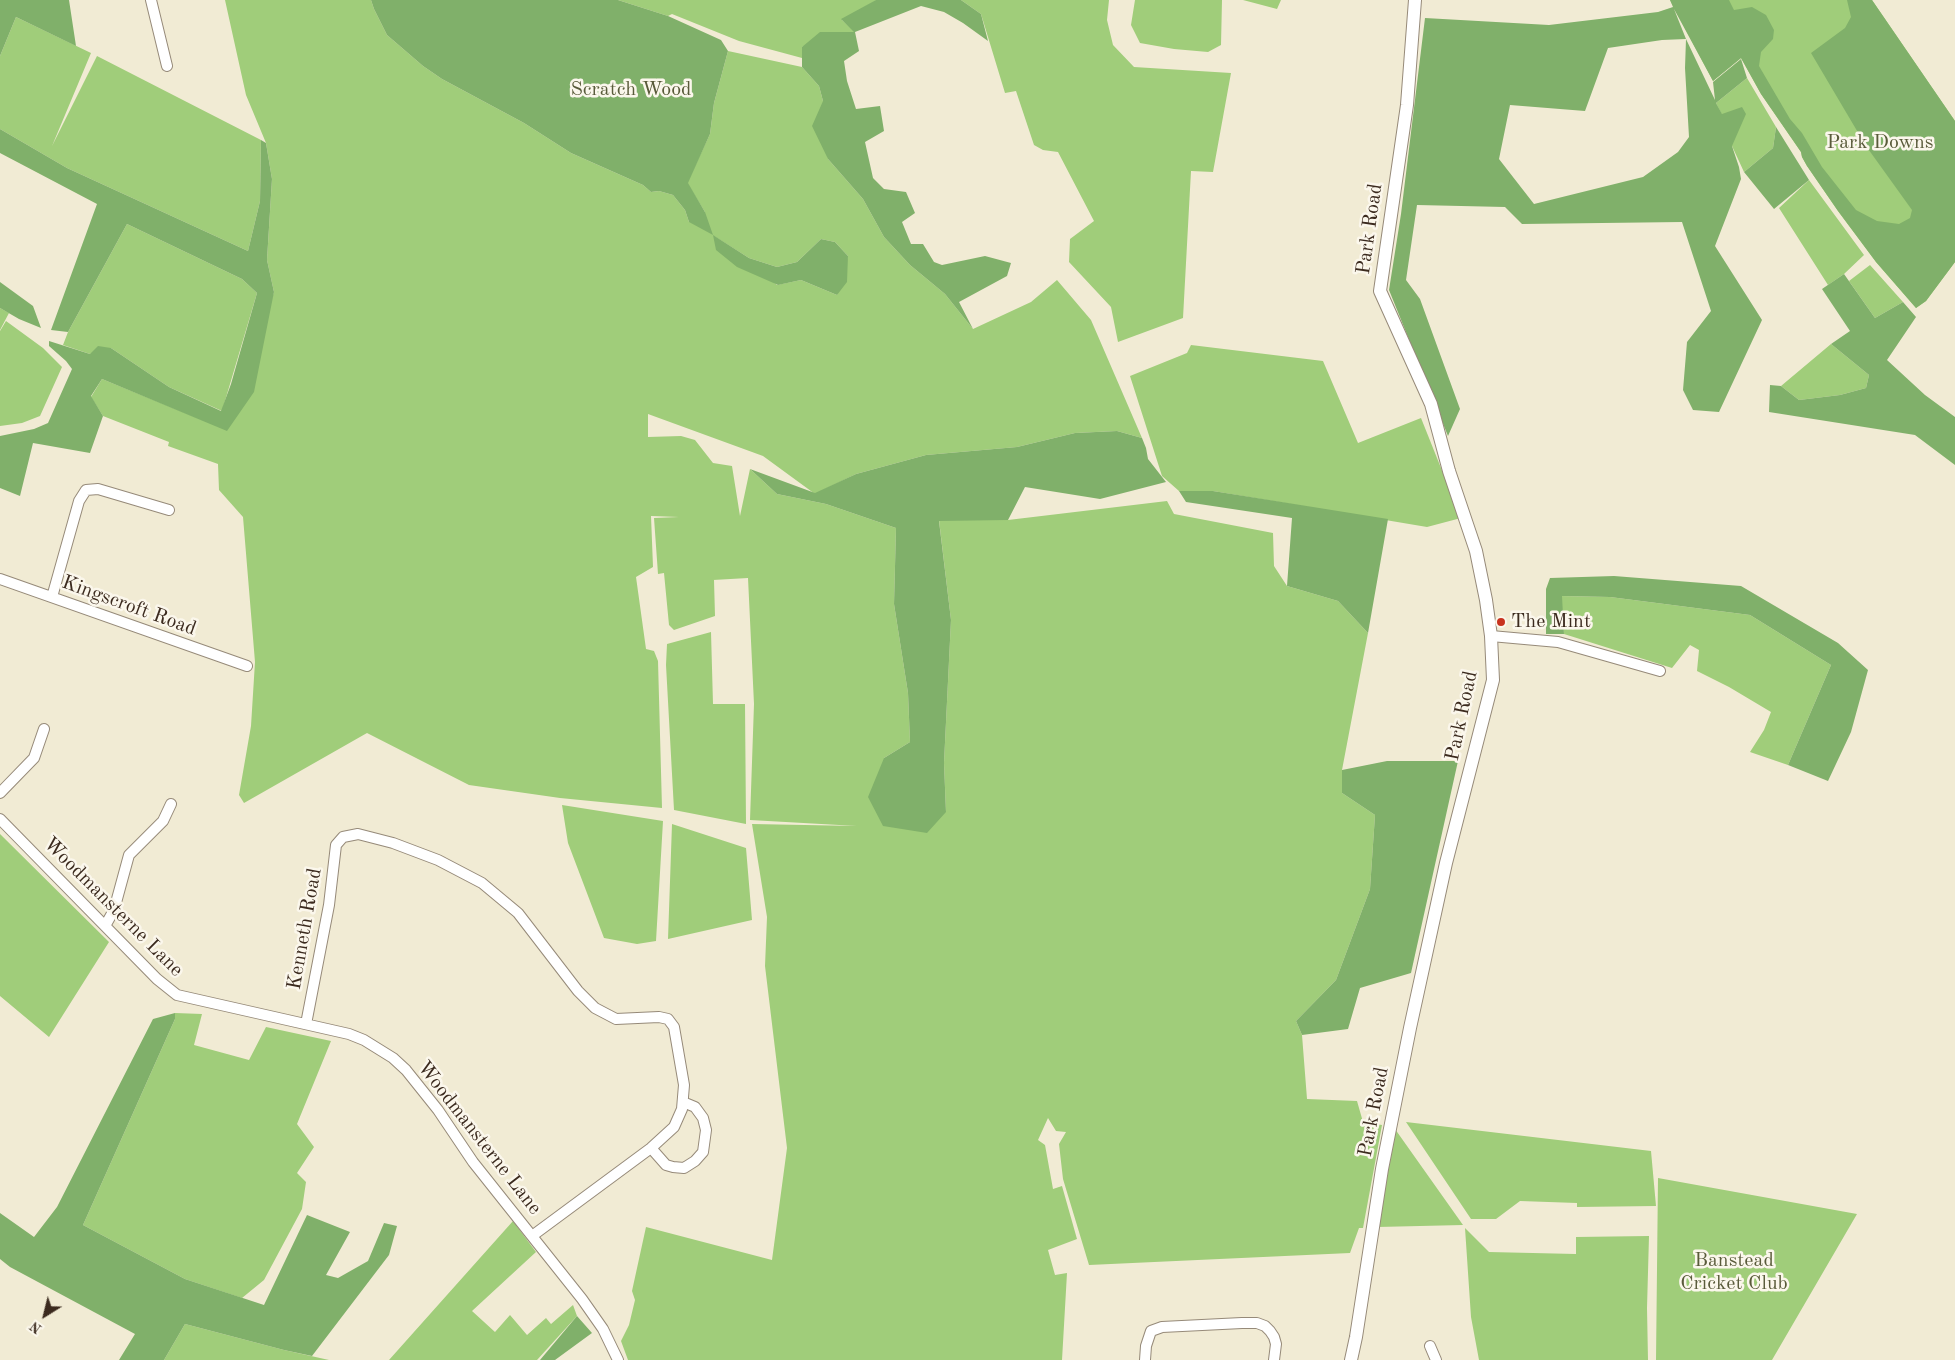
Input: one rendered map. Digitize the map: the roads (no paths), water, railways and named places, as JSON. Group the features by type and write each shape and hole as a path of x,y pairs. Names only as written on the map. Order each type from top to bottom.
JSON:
{"street":[{"path":"151,0 167,66"},
{"name":"Park Road","path":"1351,1360 1382,1169 1406,1047 1446,864 1493,680 1491,636 1476,551 1449,471 1431,404 1380,291 1407,105 1415,0"},
{"path":"52,597 79,501 86,490 98,489 169,510"},
{"name":"Kingscroft Road","path":"0,579 247,666"},
{"path":"1491,636 1558,642 1660,671"},
{"path":"0,793 34,758 44,730"},
{"path":"104,926 114,910 129,855 163,821 171,804"},
{"name":"Woodmansterne Lane","path":"0,819 157,979 177,995 349,1034 364,1040 393,1058 406,1070 438,1110 473,1162 582,1299 602,1328 618,1360"},
{"name":"Kenneth Road","path":"306,1024 329,905 336,844 343,837 358,834 393,843 438,860 482,884 518,913 557,961 578,991 595,1008 616,1019 659,1017 668,1020 674,1027 682,1065 684,1102"},
{"path":"532,1236 651,1148 674,1127 684,1102 696,1107 703,1118 706,1130 703,1152 694,1162 684,1168 674,1167 666,1164 651,1148"},
{"path":"1145,1360 1146,1346 1151,1331 1162,1327 1257,1323 1265,1326 1274,1337 1276,1344 1274,1360"},
{"path":"1430,1346 1436,1360"}],"place":[{"name":"The Mint","path":"1501,622"}],"park label":[{"name":"Scratch Wood","path":"631,90"},
{"name":"Park Downs","path":"1880,143"},
{"name":"Banstead Cricket Club","path":"1734,1272"}]}
